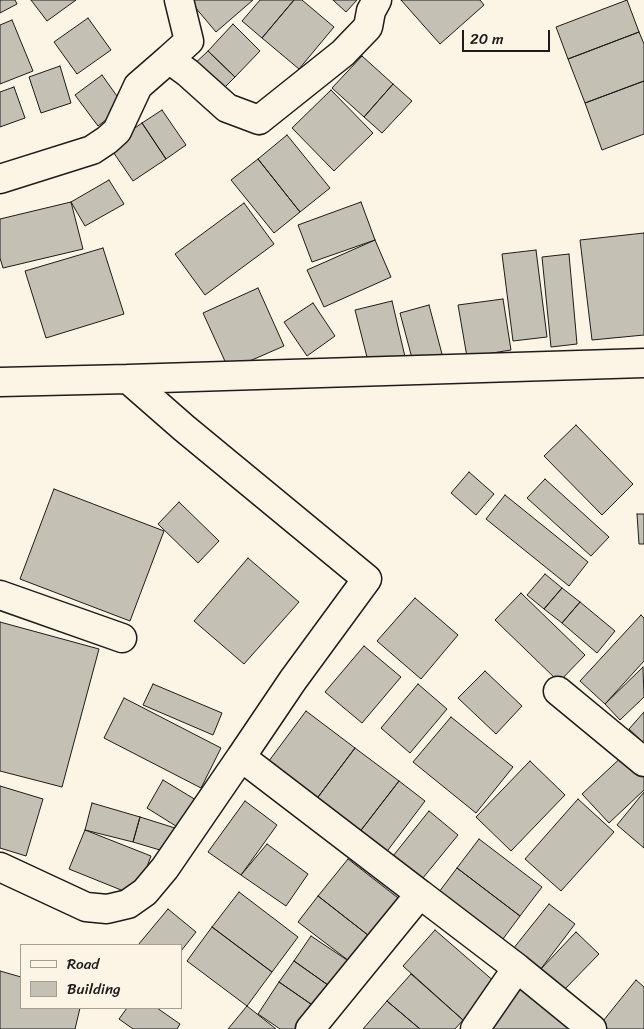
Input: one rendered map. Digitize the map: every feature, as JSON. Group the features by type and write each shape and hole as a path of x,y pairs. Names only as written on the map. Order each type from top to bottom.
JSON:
{"street":[{"path":"0,179 92,150 117,131 138,86 189,41 179,0"},
{"path":"169,59 188,73 227,108 259,120 343,53 368,27 371,11 378,0"},
{"path":"0,382 644,363"},
{"path":"0,867 86,907 107,909 128,904 145,892 166,868 293,680 368,578 128,379"},
{"path":"0,595 122,638"},
{"path":"558,691 644,762"},
{"path":"241,757 517,968 592,1029"},
{"path":"310,1029 420,894"},
{"path":"475,1029 517,968"}],"building":[{"path":"0,0 15,0 17,4 0,13"},
{"path":"31,0 76,0 47,21"},
{"path":"189,0 253,0 216,32"},
{"path":"260,0 294,0 262,38 242,21"},
{"path":"294,0 302,0 334,27 299,69 262,38"},
{"path":"333,0 357,0 346,12"},
{"path":"401,0 480,0 484,5 440,44"},
{"path":"627,0 639,32 568,59 556,27"},
{"path":"88,18 111,50 77,74 54,42"},
{"path":"12,20 33,71 0,84 0,25"},
{"path":"233,24 260,51 235,77 208,51"},
{"path":"639,32 644,44 644,81 585,103 568,59"},
{"path":"208,51 235,77 217,95 189,69"},
{"path":"362,56 393,84 364,117 332,88"},
{"path":"60,66 71,103 41,113 29,77"},
{"path":"102,75 124,106 98,126 75,95"},
{"path":"644,81 644,134 602,150 585,103"},
{"path":"393,84 412,101 382,133 364,117"},
{"path":"14,87 25,118 0,127 0,92"},
{"path":"331,90 373,133 334,171 292,128"},
{"path":"162,110 186,145 166,159 142,123"},
{"path":"142,123 166,159 133,181 109,146"},
{"path":"287,135 330,188 300,212 258,159"},
{"path":"258,159 300,212 274,233 231,180"},
{"path":"109,180 124,204 85,226 71,202"},
{"path":"71,202 83,249 3,268 0,258 0,219"},
{"path":"361,202 375,240 312,262 298,225"},
{"path":"244,203 274,244 205,295 175,254"},
{"path":"644,233 644,335 592,340 580,240"},
{"path":"375,240 391,277 324,307 307,270"},
{"path":"103,248 124,314 46,338 25,271"},
{"path":"536,250 547,337 513,341 502,254"},
{"path":"569,254 577,344 551,347 542,257"},
{"path":"258,288 284,346 229,370 203,313"},
{"path":"503,299 511,350 467,357 458,305"},
{"path":"392,301 406,361 370,369 355,310"},
{"path":"313,303 335,336 307,356 284,322"},
{"path":"429,305 442,354 413,362 400,313"},
{"path":"576,425 633,484 602,515 544,456"},
{"path":"469,472 494,494 476,515 451,493"},
{"path":"545,479 609,537 591,556 527,498"},
{"path":"54,489 164,531 130,621 20,579"},
{"path":"505,495 588,562 569,586 486,519"},
{"path":"179,502 219,541 198,563 158,524"},
{"path":"637,514 644,514 644,544 639,544"},
{"path":"248,558 299,602 244,664 194,621"},
{"path":"545,574 562,588 544,609 527,595"},
{"path":"562,588 580,602 562,623 544,609"},
{"path":"521,593 585,655 559,682 495,620"},
{"path":"415,598 458,635 421,679 377,641"},
{"path":"580,602 615,631 597,653 562,623"},
{"path":"641,615 644,618 644,661 605,704 580,681"},
{"path":"0,622 99,649 62,787 0,771"},
{"path":"364,646 401,677 362,723 325,692"},
{"path":"643,667 644,697 620,720 605,704"},
{"path":"485,671 522,706 496,734 458,698"},
{"path":"153,684 222,713 213,735 143,705"},
{"path":"418,684 447,709 410,753 381,728"},
{"path":"124,698 221,748 201,788 104,738"},
{"path":"306,711 355,748 312,805 263,769"},
{"path":"644,712 644,743 629,729"},
{"path":"451,717 513,767 476,813 413,762"},
{"path":"355,748 399,781 355,838 312,805"},
{"path":"627,752 644,770 644,790 609,823 582,794"},
{"path":"530,761 565,795 511,851 476,817"},
{"path":"163,780 196,800 179,828 147,808"},
{"path":"399,781 425,801 382,858 355,838"},
{"path":"0,786 43,799 26,856 0,848"},
{"path":"644,792 644,848 617,825"},
{"path":"578,799 614,832 561,891 525,859"},
{"path":"245,801 277,825 241,875 208,852"},
{"path":"92,803 140,817 133,842 85,830"},
{"path":"429,811 458,835 418,884 389,861"},
{"path":"140,817 175,828 170,853 133,842"},
{"path":"85,830 151,856 136,896 69,869"},
{"path":"479,839 542,887 520,916 457,868"},
{"path":"267,844 308,874 286,906 241,875"},
{"path":"348,859 402,901 373,939 318,896"},
{"path":"457,868 520,916 497,947 433,900"},
{"path":"239,892 298,937 272,972 212,927"},
{"path":"318,896 373,939 353,964 298,922"},
{"path":"549,904 575,924 540,970 513,949"},
{"path":"168,909 196,932 182,950 182,944 139,944"},
{"path":"212,927 272,972 247,1006 187,961"},
{"path":"435,930 496,983 463,1020 403,966"},
{"path":"576,932 599,954 562,992 540,970"},
{"path":"311,936 353,964 335,990 294,961"},
{"path":"294,961 335,990 321,1011 279,982"},
{"path":"0,971 20,977 20,1009 80,1009 75,1029 0,1029"},
{"path":"411,974 463,1020 455,1029 420,1029 387,1001"},
{"path":"519,979 584,1029 492,1029 485,1024"},
{"path":"636,980 644,987 644,1029 603,1029 599,1026"},
{"path":"279,982 321,1011 308,1029 280,1029 258,1014"},
{"path":"387,1001 420,1029 363,1029"},
{"path":"247,1006 276,1029 228,1029"},
{"path":"126,1009 158,1009 180,1024 177,1029 133,1029 119,1019"}]}
